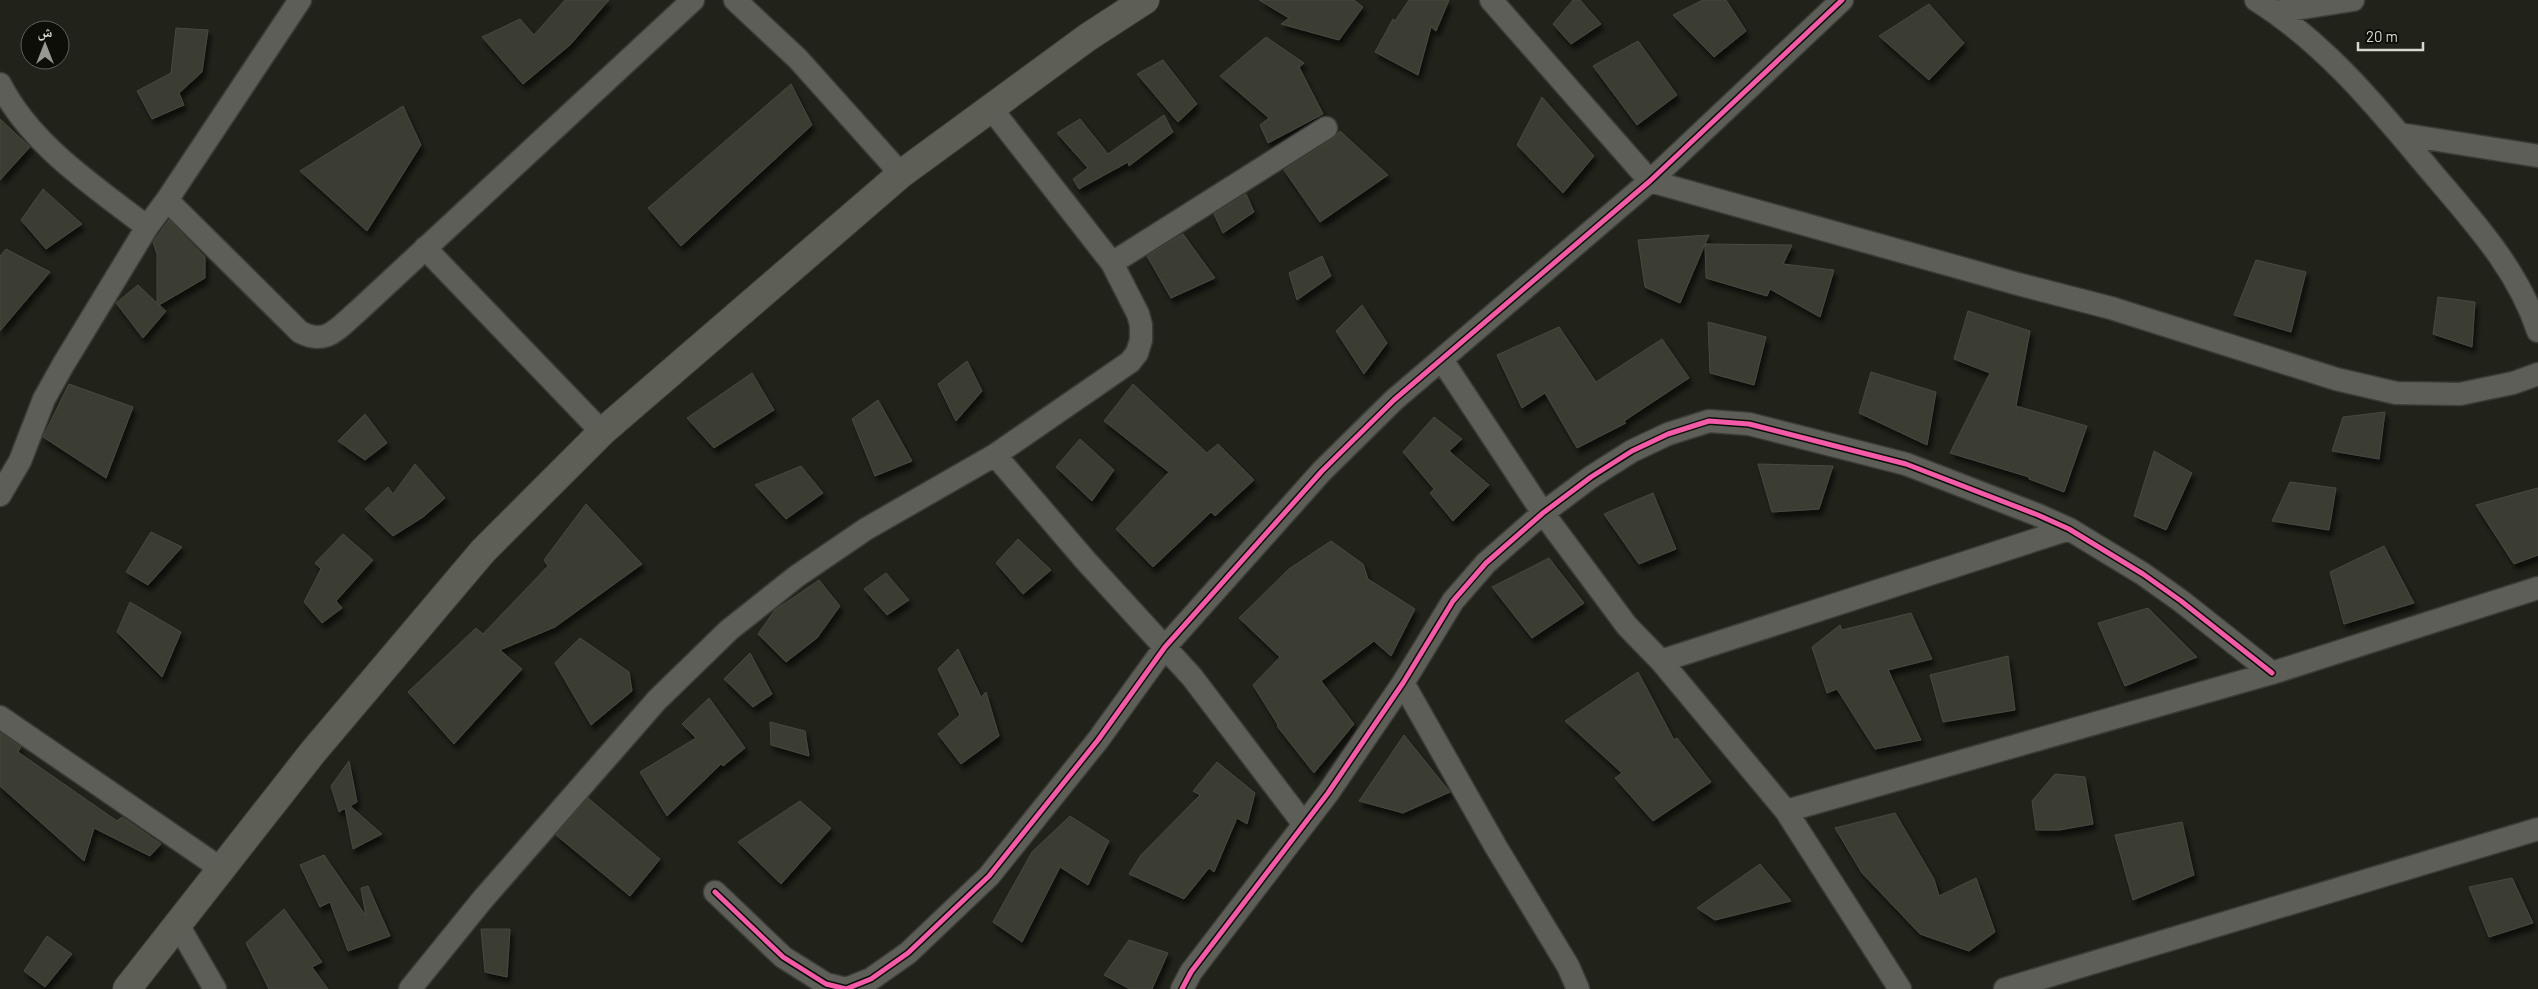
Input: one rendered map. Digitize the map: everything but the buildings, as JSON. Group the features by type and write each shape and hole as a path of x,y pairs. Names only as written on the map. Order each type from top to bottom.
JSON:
{"main road":[{"path":"127,989 313,752 483,551 602,432 901,174 1088,37 1145,0"}],"street":[{"path":"0,495 20,461 44,399 63,364 147,227 300,0"},
{"path":"167,200 300,332 310,337 322,338 335,331 693,0"},
{"path":"735,0 798,59 901,174"},
{"path":"1491,0 1650,181 2018,284 2111,308 2336,378 2396,393 2460,394 2513,383 2538,374"},
{"path":"715,892 783,957 826,984 846,989 872,979 908,953 989,876 1098,740 1165,647 1322,472 1394,400 1650,181 1842,0"},
{"path":"2256,0 2275,12 2336,63 2400,134 2496,248 2523,294 2538,331"},
{"path":"2275,12 2353,0"},
{"path":"0,84 12,107 33,132 63,161 147,227"},
{"path":"410,989 483,899 657,700 729,630 797,576 866,528 995,455 1124,366 1137,353 1141,340 1138,314 1112,263 990,107"},
{"path":"1112,263 1326,128"},
{"path":"2400,134 2538,156"},
{"path":"424,248 602,432"},
{"path":"1442,360 1543,513 1627,626 1661,661 1786,811 1900,989"},
{"path":"1182,989 1191,972 1303,823 1328,793 1404,683 1453,601 1486,563 1543,513 1591,476 1632,451 1668,434 1709,421 1749,424 1906,464 1978,490 2069,529 2143,574 2181,601 2208,625 2272,673"},
{"path":"995,455 1192,677 1303,823"},
{"path":"1661,661 2069,529"},
{"path":"1786,811 2272,673 2538,588"},
{"path":"1404,683 1496,847 1568,966 1578,989"},
{"path":"0,717 222,870"},
{"path":"2004,989 2538,828"},
{"path":"178,925 216,989"}],"cycle path":[{"path":"715,892 783,957 826,984 846,989 871,979 908,953 989,876 1098,740 1165,647 1322,471 1394,400 1650,181 1842,0"},
{"path":"1182,989 1191,972 1328,793 1403,683 1453,601 1486,563 1543,513 1591,477 1632,451 1668,434 1709,421 1749,424 1906,464 2038,515 2069,529 2143,574 2181,601 2272,673"}]}
